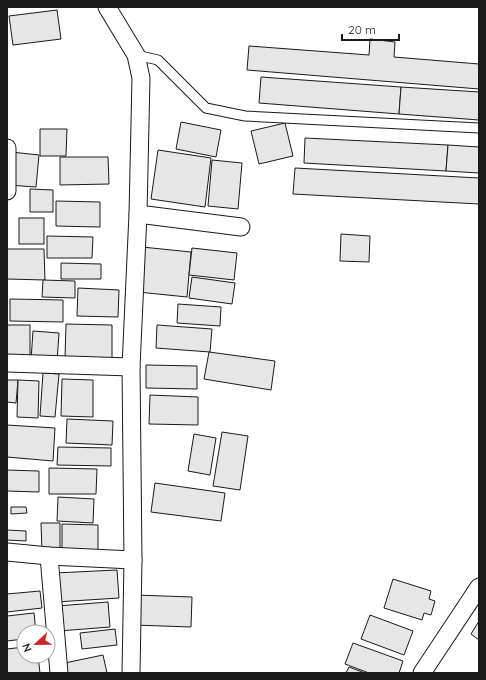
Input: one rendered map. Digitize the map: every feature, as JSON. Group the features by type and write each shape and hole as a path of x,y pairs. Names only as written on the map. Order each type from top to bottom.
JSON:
{"street":[{"path":"107,7 136,55 141,78 138,214 131,367 133,560 131,673"},
{"path":"7,148 7,191"},
{"path":"138,214 241,227"},
{"path":"7,363 131,367"},
{"path":"7,552 49,556 133,560"},
{"path":"49,556 59,673"},
{"path":"422,673 479,587"}],"lane":[{"path":"136,55 158,60 206,108 245,116 479,128"}],"building":[{"path":"57,10 61,39 13,45 9,16"},
{"path":"370,39 395,42 394,57 479,64 479,89 247,70 249,46 369,55"},
{"path":"261,77 401,87 399,114 259,103"},
{"path":"401,87 479,92 479,120 399,114"},
{"path":"181,122 221,130 216,157 176,149"},
{"path":"285,123 293,156 259,164 251,131"},
{"path":"40,129 67,129 66,156 40,156"},
{"path":"305,138 448,145 446,171 304,163"},
{"path":"448,145 479,147 479,173 446,171"},
{"path":"158,150 211,158 205,207 151,199"},
{"path":"11,152 39,155 36,187 8,185"},
{"path":"60,157 108,157 109,184 60,185"},
{"path":"212,160 242,163 238,209 208,206"},
{"path":"295,168 479,178 479,204 293,194"},
{"path":"30,189 53,190 53,212 30,212"},
{"path":"56,201 100,202 100,227 56,226"},
{"path":"19,218 44,218 44,244 19,244"},
{"path":"341,234 370,236 369,262 340,261"},
{"path":"47,236 93,237 92,258 47,258"},
{"path":"142,247 191,252 187,297 138,292"},
{"path":"192,248 237,253 234,280 189,275"},
{"path":"7,249 44,249 45,280 7,279"},
{"path":"61,263 101,264 101,279 61,279"},
{"path":"192,277 235,283 232,304 189,298"},
{"path":"43,280 75,281 75,298 42,297"},
{"path":"78,288 119,290 118,317 77,316"},
{"path":"10,299 63,300 63,322 10,321"},
{"path":"178,304 221,307 220,326 177,323"},
{"path":"66,324 112,325 112,358 65,358"},
{"path":"7,325 30,325 30,362 7,362"},
{"path":"157,325 212,329 210,352 156,348"},
{"path":"33,331 59,333 57,362 31,360"},
{"path":"209,352 275,361 271,390 204,379"},
{"path":"146,365 197,366 197,389 146,388"},
{"path":"43,373 59,374 55,417 40,416"},
{"path":"62,379 93,380 93,417 61,416"},
{"path":"7,380 18,380 16,403 7,402"},
{"path":"18,380 39,381 38,418 17,417"},
{"path":"150,395 198,397 198,425 149,424"},
{"path":"67,419 113,421 112,445 66,443"},
{"path":"7,425 55,428 53,461 7,457"},
{"path":"222,432 248,436 240,490 213,486"},
{"path":"194,434 216,438 210,475 188,471"},
{"path":"58,447 111,448 111,466 57,465"},
{"path":"49,468 97,469 96,494 49,494"},
{"path":"7,470 39,471 39,492 7,491"},
{"path":"155,483 225,493 221,521 151,512"},
{"path":"58,497 94,499 93,523 57,521"},
{"path":"11,507 26,507 27,513 11,514"},
{"path":"41,523 60,523 60,552 42,552"},
{"path":"62,524 98,525 98,552 62,551"},
{"path":"7,530 26,531 26,541 7,540"},
{"path":"117,570 119,598 56,602 55,573"},
{"path":"393,579 431,591 429,599 435,601 431,615 424,613 422,620 384,608"},
{"path":"40,591 42,608 7,612 7,594"},
{"path":"135,595 192,597 191,627 134,625"},
{"path":"108,602 110,627 59,631 57,606"},
{"path":"34,613 35,624 16,624 16,640 7,641 7,616"},
{"path":"370,615 413,631 404,655 361,639"},
{"path":"479,621 479,640 471,634"},
{"path":"115,629 117,645 82,649 80,633"},
{"path":"353,643 403,661 399,673 369,673 345,664"},
{"path":"16,648 16,664 39,664 40,673 7,673 7,649"},
{"path":"103,655 107,673 62,673 60,664"},
{"path":"349,667 365,673 346,673"}]}
